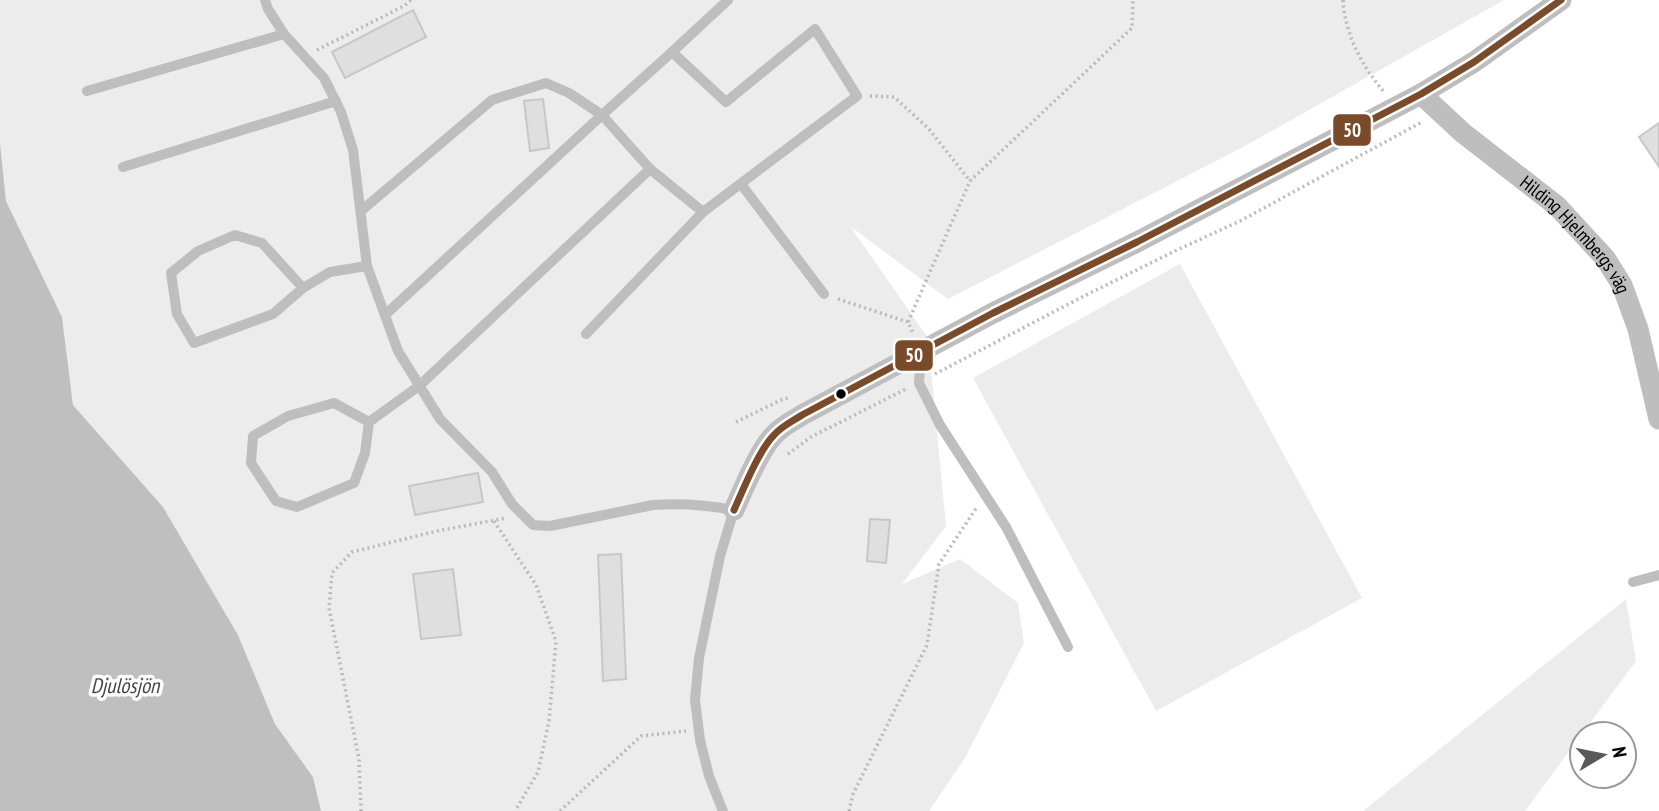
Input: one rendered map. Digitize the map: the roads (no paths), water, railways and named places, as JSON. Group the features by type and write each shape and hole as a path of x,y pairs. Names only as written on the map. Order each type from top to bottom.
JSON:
{"street":[{"path":"734,510 768,442 782,427 993,313 1138,242 1398,107 1474,62 1561,0"},
{"name":"Hilding Hjelmbergs väg","path":"1421,94 1463,133 1557,206 1605,258 1622,285 1638,328 1659,419"}],"lane":[{"path":"265,0 284,34 324,78 341,112 353,150 367,266 397,351 440,419 492,472 512,504 533,525 550,526 671,503 709,505 734,510 720,556 699,658 695,700 698,730 709,776 723,811"},
{"path":"385,315 728,0"},
{"path":"586,334 703,212 857,96 815,29 726,102 671,52"},
{"path":"87,91 284,34"},
{"path":"361,211 492,100 546,83 569,93 602,114 650,169 703,212"},
{"path":"124,167 336,101"},
{"path":"369,422 334,404 288,416 253,436 251,463 275,501 297,507 354,483 365,453 369,422 419,386 650,169"},
{"path":"741,184 824,294"},
{"path":"303,288 262,243 235,235 198,251 171,273 177,314 194,343 273,314 303,288 330,272 367,266"},
{"path":"921,352 919,383 940,425 1006,527 1068,647"},
{"path":"1633,582 1659,575"}],"water":[{"name":"Djulösjön","path":"0,143 6,201 62,317 73,405 163,507 238,635 275,724 313,777 321,811 0,811"}]}
